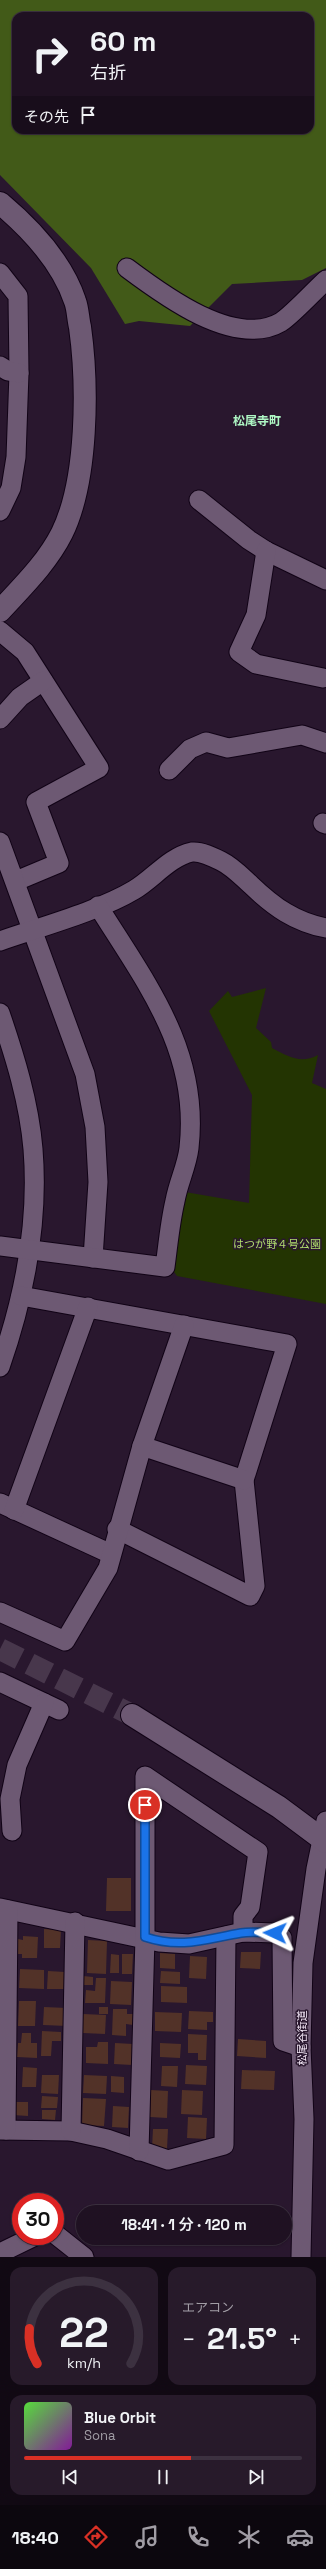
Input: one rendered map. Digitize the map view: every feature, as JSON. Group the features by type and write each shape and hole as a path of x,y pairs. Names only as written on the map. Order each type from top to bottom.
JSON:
{"street":[{"path":"0,203 22,222 58,266 76,301 85,364 81,467 74,501 62,533 45,562 0,611"},
{"path":"127,268 155,290 200,315 231,327 258,330 281,322 326,280"},
{"path":"0,273 18,296 20,373 16,457 6,471 11,488 0,511"},
{"path":"0,366 20,373"},
{"path":"199,500 249,540 266,551 326,580"},
{"path":"266,551 256,615 239,652 256,664 323,678"},
{"path":"0,631 25,652 98,768 36,802 59,863 16,881"},
{"path":"0,719 20,697 43,682"},
{"path":"169,770 190,749 206,742 228,748 302,735 326,743"},
{"path":"0,842 16,881 31,930 85,1074 91,1100 98,1182 93,1258"},
{"path":"0,941 98,906 134,890 179,857 193,852 210,855 230,865 272,906 290,917 308,925 326,928"},
{"path":"0,1246 165,1267 174,1201 189,1150 191,1100 186,1076 172,1031 98,906"},
{"path":"0,1013 26,1099 33,1149 34,1201 30,1250 21,1296 0,1367"},
{"path":"21,1296 294,1344 244,1480 255,1586 250,1596 117,1529"},
{"path":"88,1307 7,1506 111,1554"},
{"path":"0,1612 65,1641 108,1568 117,1529 142,1446 184,1325"},
{"path":"142,1446 244,1480"},
{"path":"0,1682 52,1706 17,1765 5,1799 12,1831"},
{"path":"132,1715 325,1834"},
{"path":"139,2151 145,1937 145,1776 258,1852 250,1907 243,1916 234,1934 224,2145 168,2160 139,2151 107,2139 71,2131 3,2130 4,1909 75,1922 145,1937 159,1942 188,1944 234,1934 275,1933 282,1938 283,2042 302,2047"},
{"name":"松尾谷街道","path":"301,2257 304,2119 302,2047 303,1962 325,1834"},
{"path":"71,2131 75,1922"},
{"path":"64,2241 84,2257"},
{"path":"0,2253 16,2245"}],"green space":[{"path":"0,0 326,0 326,268 302,280 232,284 190,326 139,321 125,324 91,268 0,175"},
{"name":"はつが野４号公園","path":"266,988 256,1028 271,1042 272,1048 284,1054 300,1059 312,1058 318,1055 312,1083 326,1089 326,1304 177,1276 172,1269 185,1192 249,1203 252,1095 209,1011 228,991 232,997"}],"building":[{"path":"107,1878 131,1878 131,1911 106,1911"},
{"path":"44,1929 61,1930 60,1948 44,1948"},
{"path":"23,1936 38,1937 37,1958 22,1958 22,1954 17,1954 18,1939 23,1940"},
{"path":"88,1940 107,1941 106,1974 87,1973"},
{"path":"241,1952 261,1952 260,1969 240,1968"},
{"path":"160,1953 175,1954 175,1969 160,1968"},
{"path":"111,1954 119,1955 119,1973 110,1973"},
{"path":"122,1954 133,1954 132,1974 122,1974"},
{"path":"190,1956 207,1957 206,1979 189,1978"},
{"path":"20,1969 44,1970 44,1989 19,1988"},
{"path":"48,1971 65,1972 64,1989 47,1989"},
{"path":"161,1971 180,1972 180,1984 160,1983"},
{"path":"83,1976 93,1977 93,1985 83,1985"},
{"path":"96,1978 106,1978 105,2003 85,2003 86,1990 95,1991"},
{"path":"111,1981 132,1982 131,2005 110,2004"},
{"path":"161,1986 187,1987 187,2003 161,2002"},
{"path":"19,2001 36,2001 35,2026 18,2026"},
{"path":"44,2007 67,2008 67,2026 43,2025"},
{"path":"99,2007 108,2007 108,2014 99,2014"},
{"path":"113,2009 127,2009 127,2014 134,2014 133,2025 126,2024 126,2036 112,2035"},
{"path":"189,2011 213,2012 213,2022 207,2022 207,2030 188,2029"},
{"path":"155,2012 182,2013 181,2032 155,2031"},
{"path":"83,2014 106,2015 105,2034 83,2033"},
{"path":"42,2031 61,2032 61,2041 52,2041 51,2056 41,2056"},
{"path":"22,2033 31,2033 31,2043 37,2043 37,2058 17,2057 18,2043 21,2043"},
{"path":"188,2034 207,2035 206,2060 198,2060 198,2053 188,2053"},
{"path":"238,2039 266,2041 266,2058 237,2056"},
{"path":"98,2042 108,2042 108,2064 86,2063 86,2047 97,2047"},
{"path":"115,2043 133,2044 132,2065 114,2064"},
{"path":"160,2043 181,2044 180,2058 160,2057"},
{"path":"186,2065 207,2066 206,2085 185,2084"},
{"path":"162,2066 178,2066 177,2087 161,2086"},
{"path":"23,2067 37,2068 36,2087 22,2087"},
{"path":"242,2070 275,2071 274,2090 241,2089"},
{"path":"42,2075 59,2075 58,2094 41,2093"},
{"path":"84,2075 107,2076 106,2094 83,2093"},
{"path":"111,2076 124,2077 124,2093 111,2092"},
{"path":"151,2090 168,2091 167,2118 150,2117"},
{"path":"182,2090 203,2091 202,2115 181,2114"},
{"path":"42,2096 58,2097 57,2108 41,2108"},
{"path":"83,2098 106,2099 104,2126 82,2125"},
{"path":"13,2102 28,2102 28,2116 13,2115"},
{"path":"113,2106 129,2107 128,2128 112,2127"},
{"path":"42,2110 56,2110 55,2120 42,2119"},
{"path":"188,2117 207,2118 206,2139 187,2138"},
{"path":"153,2129 168,2129 167,2149 152,2148"}],"tunnel":[{"path":"0,1649 132,1715"}],"district":[{"name":"松尾寺町","path":"257,421"}],"route":[{"path":"145,1805 145,1937 159,1942 188,1944 243,1932 275,1933"}]}
